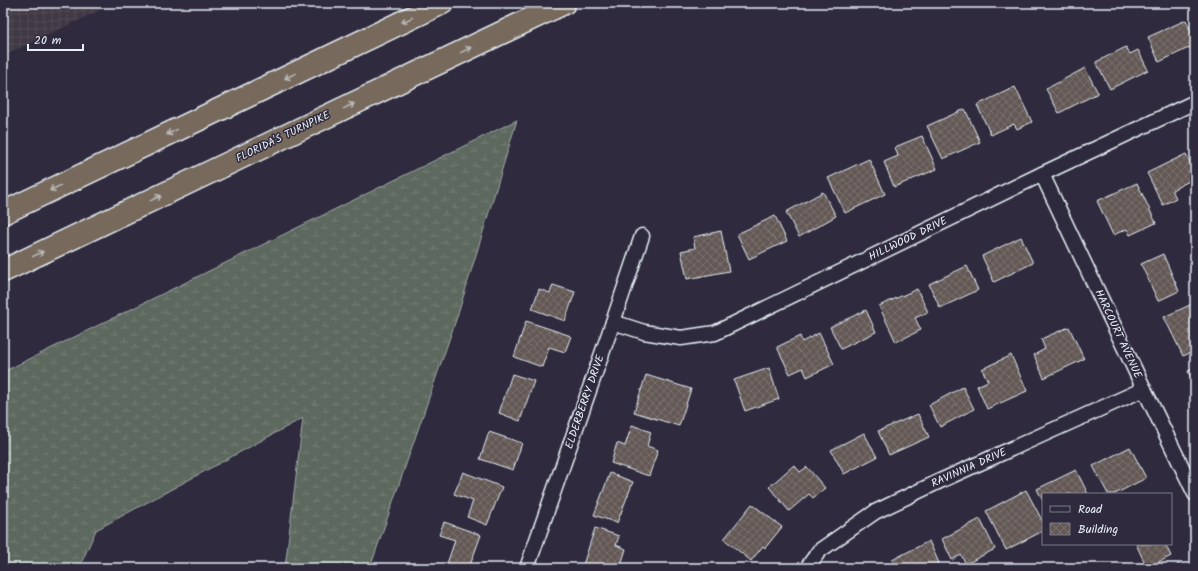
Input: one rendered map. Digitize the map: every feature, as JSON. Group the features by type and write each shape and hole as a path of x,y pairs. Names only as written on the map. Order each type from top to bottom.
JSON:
{"highway":[{"path":"3,212 442,3"},
{"name":"FLORIDA'S TURNPIKE","path":"3,271 564,3"}],"street":[{"name":"HILLWOOD DRIVE","path":"613,322 644,332 681,338 715,333 1042,174 1195,102"},
{"name":"HARCOURT AVENUE","path":"1042,174 1195,494"},
{"name":"ELDERBERRY DRIVE","path":"527,568 642,236"},
{"name":"RAVINNIA DRIVE","path":"807,568 819,551 874,512 1144,390"}],"shaded area":[{"path":"3,3 115,3 3,56"}],"green space":[{"path":"517,120 458,314 370,568 285,568 303,418 96,530 79,568 3,568 3,372"}],"building":[{"path":"1186,20 1195,40 1195,45 1159,62 1148,37"},
{"path":"1126,47 1130,54 1138,50 1148,70 1110,89 1096,62"},
{"path":"1085,68 1098,93 1059,113 1046,89"},
{"path":"1015,87 1032,122 1017,129 1014,124 991,135 977,105"},
{"path":"965,109 980,142 943,159 927,126"},
{"path":"922,136 937,169 894,187 884,162 898,156 895,147"},
{"path":"1186,154 1195,173 1195,178 1172,190 1176,198 1163,205 1147,173"},
{"path":"869,159 885,194 845,213 828,178"},
{"path":"1137,183 1156,223 1130,235 1127,229 1113,235 1097,201"},
{"path":"823,192 836,216 799,237 786,212"},
{"path":"775,216 787,241 749,259 737,234"},
{"path":"721,231 729,271 687,279 681,251 695,248 693,237"},
{"path":"1021,237 1033,263 994,282 982,256"},
{"path":"1163,254 1179,291 1158,301 1141,264"},
{"path":"967,266 978,290 940,308 929,284"},
{"path":"553,285 575,292 565,321 532,309 539,289 550,293"},
{"path":"917,289 928,312 915,318 921,330 896,342 879,306"},
{"path":"1192,304 1195,309 1195,351 1183,356 1164,317"},
{"path":"866,310 876,332 841,349 830,327"},
{"path":"526,321 571,336 565,352 549,347 542,367 514,357"},
{"path":"1069,327 1084,359 1044,378 1034,355 1045,349 1041,339"},
{"path":"819,333 834,364 807,377 803,368 790,374 777,347 800,336 802,342"},
{"path":"1011,355 1027,391 987,409 977,386 988,381 982,369"},
{"path":"769,368 779,399 745,411 734,380"},
{"path":"1195,368 1195,387 1188,371"},
{"path":"512,374 534,381 520,421 499,413"},
{"path":"646,375 691,389 679,426 634,412"},
{"path":"963,387 974,409 940,427 929,405"},
{"path":"918,414 929,437 889,455 878,431"},
{"path":"632,425 651,432 647,446 658,450 649,476 611,463 617,443 625,446"},
{"path":"489,432 522,443 513,470 480,459"},
{"path":"864,433 877,457 844,474 831,450"},
{"path":"1130,447 1146,478 1117,493 1107,493 1093,466"},
{"path":"794,465 800,472 807,467 825,488 813,498 809,494 789,511 769,487"},
{"path":"1076,470 1088,493 1042,493 1042,499 1037,489"},
{"path":"463,472 502,487 487,525 467,517 473,501 454,494"},
{"path":"610,473 633,482 617,523 594,515"},
{"path":"1026,490 1042,520 1042,532 1006,550 986,511"},
{"path":"752,504 782,527 765,548 763,546 751,561 724,539"},
{"path":"980,519 995,549 966,564 961,555 952,560 942,539"},
{"path":"444,522 481,535 469,568 446,567 455,540 439,535"},
{"path":"595,528 619,536 616,545 626,549 620,568 582,568"},
{"path":"929,541 939,563 930,568 896,568 892,560"},
{"path":"1136,545 1166,545 1171,556 1147,568"},
{"path":"1179,564 1181,568 1171,568"}]}
